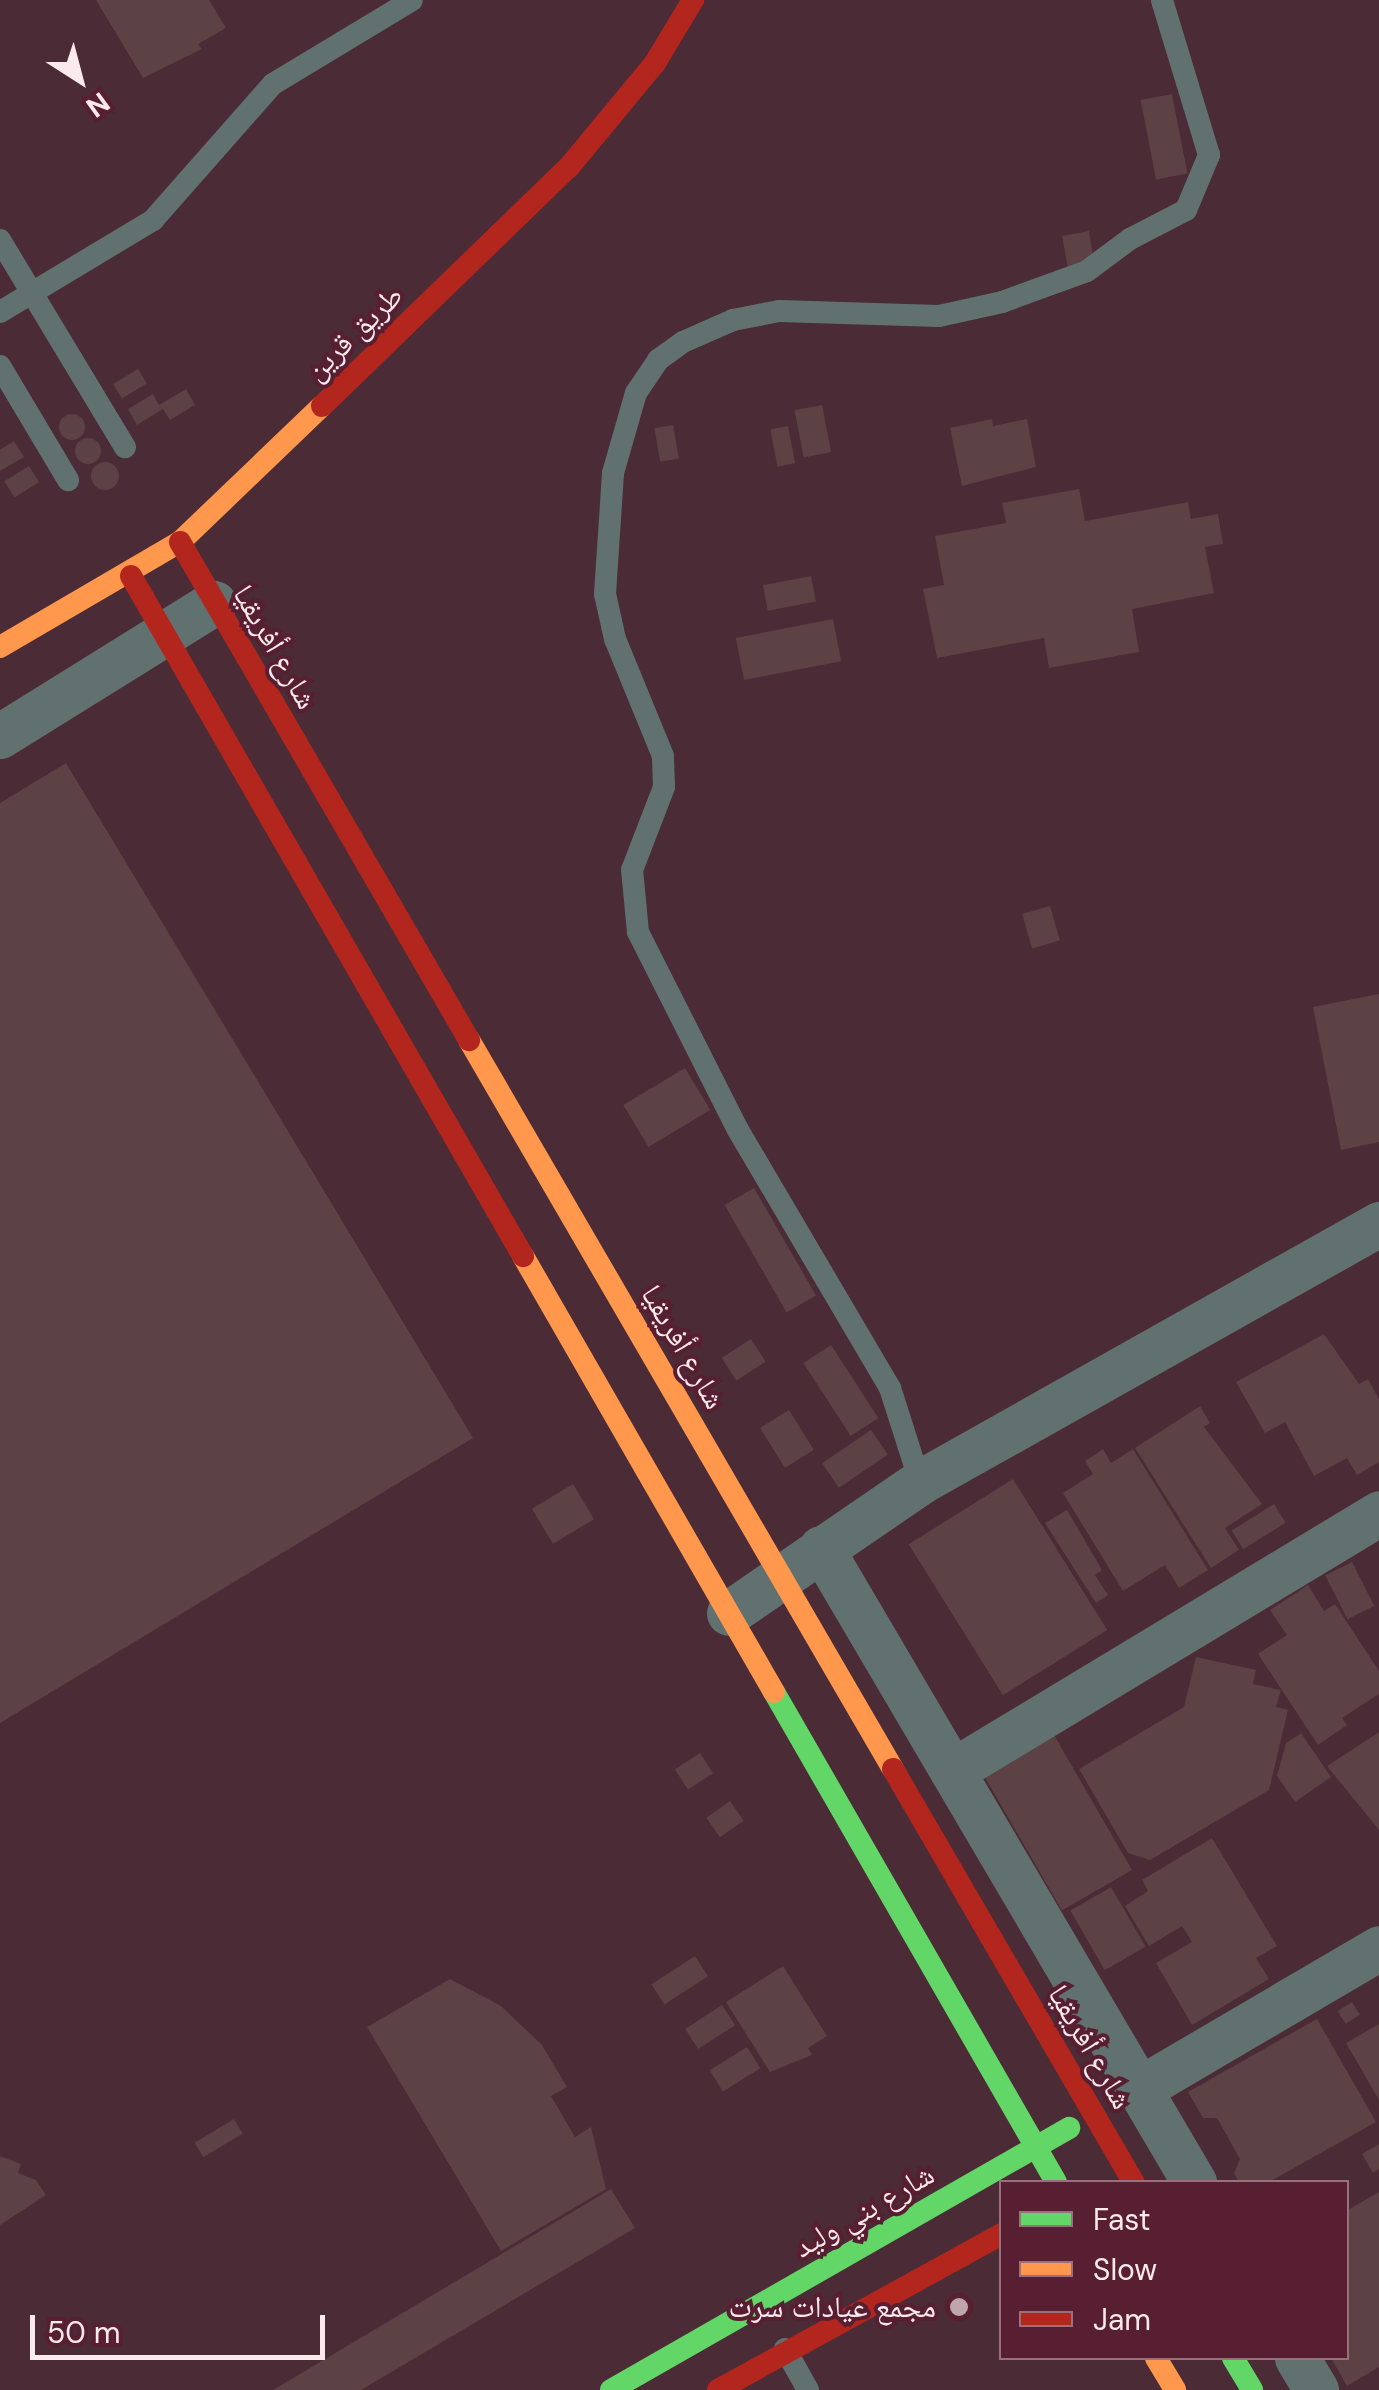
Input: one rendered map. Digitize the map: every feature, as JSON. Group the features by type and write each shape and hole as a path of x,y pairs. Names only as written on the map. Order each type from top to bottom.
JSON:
{"street":[{"name":"طريق قرين","path":"0,647 131,576 180,542 569,167 654,63 694,0"},
{"name":"شارع أفريقيا","path":"180,542 1128,2174"},
{"path":"131,576 1055,2180"},
{"path":"0,736 214,603"},
{"path":"728,1612 784,1578 821,1548 920,1482 1379,1224"},
{"path":"952,1771 1379,1514"},
{"path":"821,1548 1193,2180"},
{"path":"1139,2089 1379,1948"},
{"name":"شارع بني وليد","path":"611,2390 1093,2114"},
{"path":"1103,2180 1128,2174"},
{"path":"718,2390 999,2236"},
{"path":"1157,2360 1176,2390"},
{"path":"1234,2360 1252,2390"},
{"path":"1298,2360 1316,2390"}],"lane":[{"path":"0,312 153,220 273,84 412,0"},
{"path":"920,1482 890,1388 738,1130 638,932 632,870 664,786 662,756 615,639 606,594 613,473 636,393 658,360 683,342 732,320 780,312 940,316 1002,302 1088,271 1130,238 1186,210 1209,155 1162,0"},
{"path":"0,240 125,447"},
{"path":"0,366 68,480"},
{"path":"760,2305 808,2390"},
{"path":"653,2366 666,2390"}],"building":[{"path":"96,0 209,0 226,28 198,44 202,49 143,78"},
{"path":"1172,94 1187,174 1156,180 1141,100"},
{"path":"1089,231 1093,256 1068,268 1062,236"},
{"path":"138,369 147,384 122,399 113,384"},
{"path":"186,389 195,405 170,420 163,409 137,425 128,409 153,394 159,405"},
{"path":"822,405 831,452 804,457 795,410"},
{"path":"72,414 82,417 82,437 72,440 62,437 59,427 62,417"},
{"path":"992,419 993,426 1027,419 1036,467 962,486 950,428"},
{"path":"673,425 679,458 660,462 654,428"},
{"path":"788,426 795,463 778,467 770,429"},
{"path":"88,438 98,441 98,461 88,464 78,461 75,451 78,441"},
{"path":"14,441 24,457 0,471 0,450"},
{"path":"105,462 115,466 119,476 115,486 105,490 95,486 91,476 95,466"},
{"path":"29,466 39,482 14,497 4,481"},
{"path":"1079,489 1085,521 1188,502 1191,519 1218,514 1223,544 1205,547 1214,593 1132,609 1139,652 1049,668 1044,638 937,658 923,589 944,585 935,536 1006,523 1002,503"},
{"path":"811,576 816,602 768,611 763,585"},
{"path":"833,619 841,661 744,680 736,638"},
{"path":"66,763 473,1438 0,1723 0,803"},
{"path":"1050,906 1060,941 1032,949 1022,914"},
{"path":"1379,994 1379,1142 1341,1150 1313,1007"},
{"path":"685,1068 710,1110 649,1147 623,1105"},
{"path":"754,1188 816,1295 787,1312 725,1205"},
{"path":"1324,1334 1359,1384 1368,1379 1379,1399 1379,1462 1357,1475 1347,1458 1314,1476 1285,1422 1265,1433 1236,1382"},
{"path":"751,1339 766,1362 736,1381 722,1358"},
{"path":"831,1345 878,1418 851,1436 803,1363"},
{"path":"1200,1406 1210,1423 1204,1427 1262,1504 1225,1528 1239,1550 1211,1568 1135,1448"},
{"path":"789,1410 814,1450 785,1468 760,1428"},
{"path":"871,1430 888,1455 839,1488 822,1463"},
{"path":"1103,1449 1111,1463 1133,1449 1208,1570 1179,1588 1165,1565 1123,1591 1063,1493 1093,1474 1085,1461"},
{"path":"1013,1479 1107,1630 1003,1695 909,1544"},
{"path":"573,1484 594,1519 553,1544 532,1509"},
{"path":"1274,1504 1286,1523 1243,1549 1232,1530"},
{"path":"1067,1510 1102,1570 1095,1575 1108,1595 1096,1603 1045,1523"},
{"path":"1352,1562 1374,1606 1348,1619 1325,1576"},
{"path":"1308,1585 1324,1611 1335,1604 1379,1671 1379,1694 1342,1718 1347,1725 1318,1745 1258,1654 1287,1635 1270,1610"},
{"path":"1196,1657 1256,1670 1253,1684 1281,1690 1276,1707 1288,1710 1269,1790 1150,1860 1128,1853 1079,1769 1184,1707"},
{"path":"1050,1728 1132,1870 1062,1911 980,1768"},
{"path":"1379,1732 1379,1830 1327,1766"},
{"path":"1301,1733 1331,1777 1295,1802 1277,1776 1286,1743"},
{"path":"700,1753 713,1773 688,1789 675,1769"},
{"path":"730,1801 744,1821 720,1837 706,1818"},
{"path":"1212,1838 1277,1946 1256,1958 1269,1979 1192,2025 1156,1963 1192,1942 1182,1926 1149,1946 1125,1906 1148,1891 1142,1880"},
{"path":"1111,1887 1146,1947 1105,1970 1070,1910"},
{"path":"695,1956 708,1976 664,2004 651,1984"},
{"path":"783,1966 827,2036 808,2048 812,2055 770,2072 726,2002"},
{"path":"450,1979 501,2006 542,2045 567,2087 551,2096 575,2137 591,2127 606,2189 501,2251 367,2027"},
{"path":"1352,2002 1360,2015 1346,2024 1338,2011"},
{"path":"722,2005 735,2025 698,2049 685,2029"},
{"path":"1317,2019 1376,2122 1273,2180 1238,2180 1234,2173 1240,2159 1217,2118 1203,2118 1188,2092"},
{"path":"1379,2024 1379,2100 1346,2043"},
{"path":"747,2047 760,2068 723,2092 710,2070"},
{"path":"234,2119 243,2134 203,2157 195,2143"},
{"path":"1379,2144 1379,2169 1373,2173 1362,2154"},
{"path":"0,2156 21,2164 18,2173 36,2180 46,2195 0,2225"},
{"path":"611,2189 635,2228 361,2390 273,2390"},
{"path":"1379,2192 1379,2367 1347,2386 1332,2360 1349,2360 1349,2209"}],"traffic: fast":[{"path":"774,1692 1055,2180"},
{"path":"611,2390 1069,2128"},
{"path":"1234,2360 1252,2390"}],"traffic: slow":[{"path":"0,647 180,542 322,406"},
{"path":"469,1040 893,1769"},
{"path":"523,1256 774,1692"},
{"path":"1157,2360 1175,2390"}],"traffic: jam":[{"path":"322,406 569,167 655,63 693,0"},
{"path":"180,542 469,1040"},
{"path":"131,576 523,1256"},
{"path":"893,1769 1132,2180"},
{"path":"718,2390 999,2236"}],"place":[{"name":"مجمع عيادات سرت","path":"959,2307"}]}
